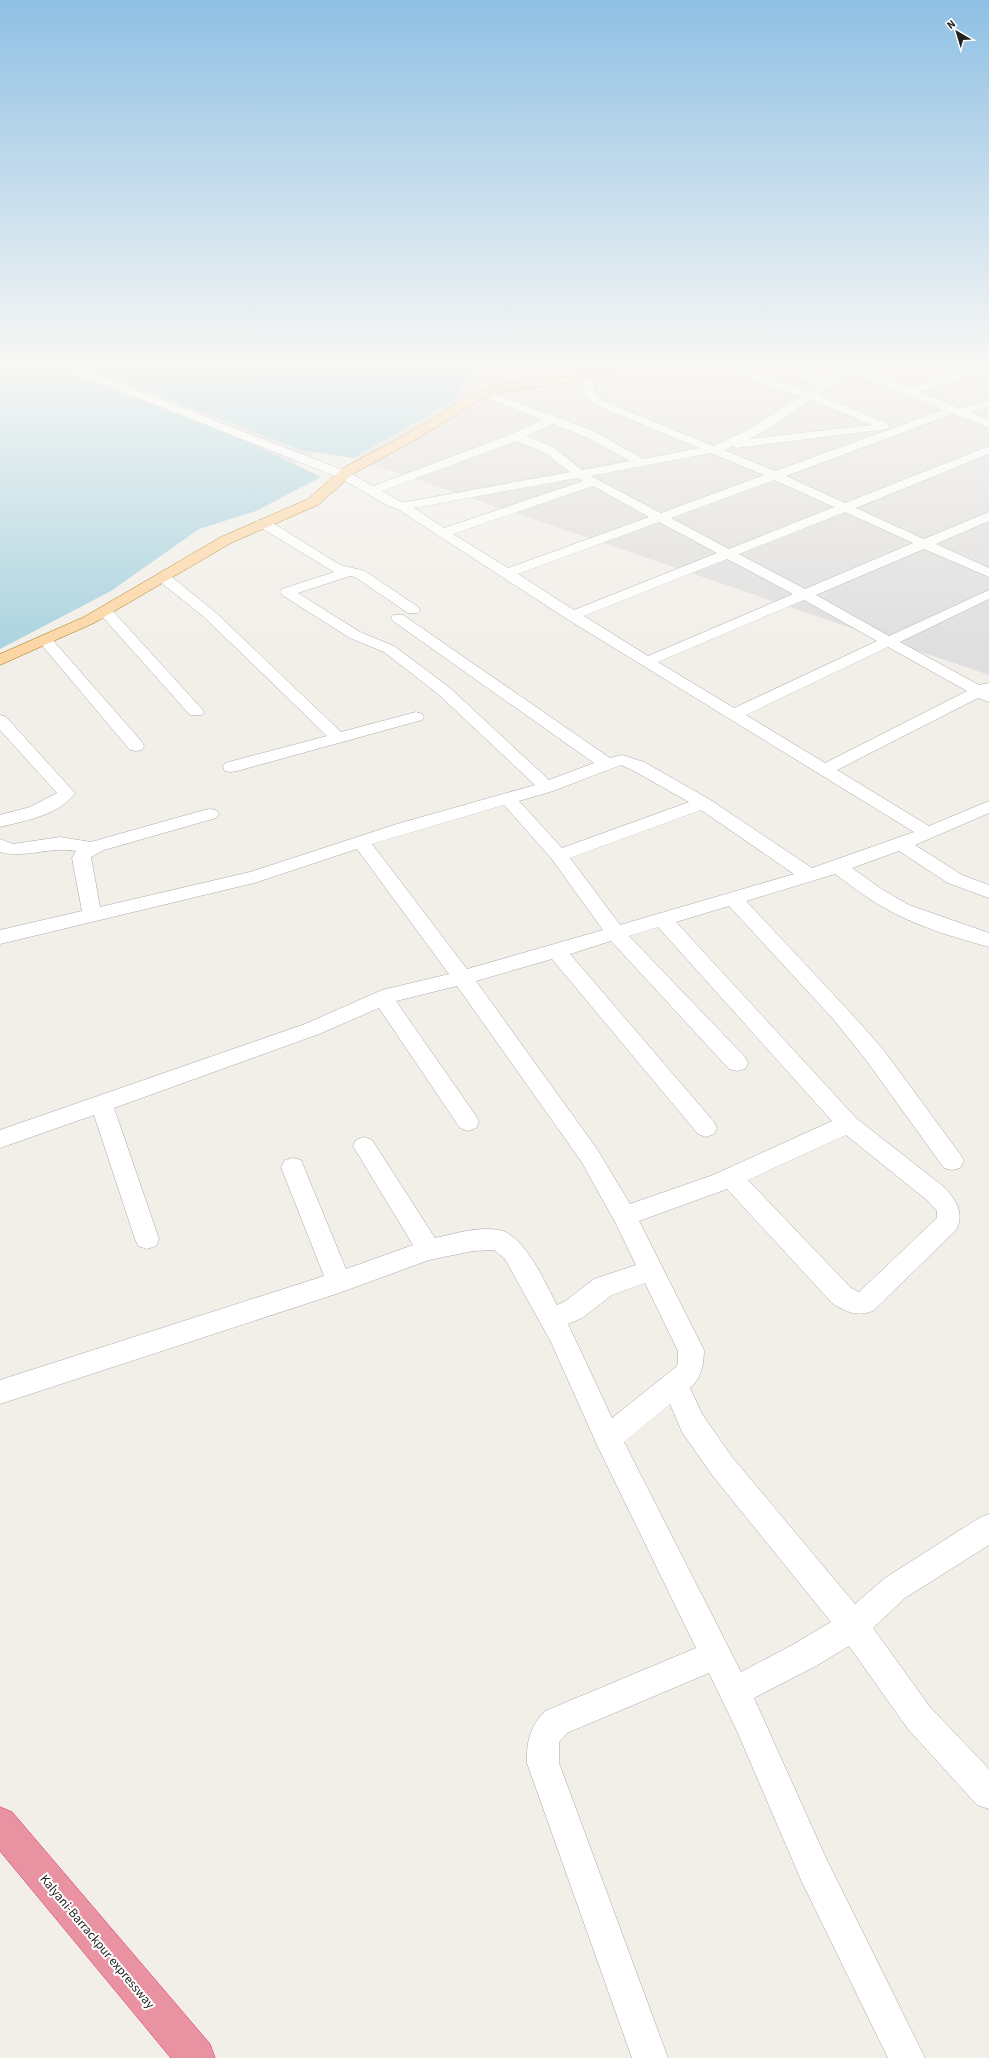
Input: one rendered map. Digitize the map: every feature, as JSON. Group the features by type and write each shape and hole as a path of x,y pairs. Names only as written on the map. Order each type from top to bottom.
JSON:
{"highway":[{"name":"Kalyani-Barrackpur expressway","path":"0,1824 196,2058"}],"main road":[{"path":"0,660 105,611 226,540 313,502 344,475 370,458"}],"street":[{"path":"300,458 344,475 400,506 646,662 928,833"},
{"path":"371,491 458,458"},
{"path":"561,458 581,475 805,595 888,642 985,692"},
{"path":"633,458 642,463"},
{"path":"400,506 581,475 666,458"},
{"path":"742,458 989,573"},
{"path":"506,574 819,458"},
{"path":"572,616 969,458"},
{"path":"442,533 594,482"},
{"path":"646,662 989,516"},
{"path":"264,523 335,568 360,574 413,610"},
{"path":"350,571 287,592 355,635 389,649 444,691 547,787"},
{"path":"163,577 209,614 338,738"},
{"path":"733,715 989,594"},
{"path":"105,611 196,712"},
{"path":"398,618 607,764"},
{"path":"45,640 136,746"},
{"path":"824,770 985,692"},
{"path":"231,767 416,717"},
{"path":"0,720 66,793 62,799 54,803 9,820 0,821"},
{"path":"0,937 228,884 403,828 547,787 607,764 622,760 628,761 703,803 809,875"},
{"path":"508,799 559,856 616,934 737,1064"},
{"path":"559,856 703,803"},
{"path":"0,1139 101,1102 312,1029 383,998 557,952 809,875 900,844 989,806"},
{"path":"92,915 81,858 84,853 91,848 210,814"},
{"path":"361,842 462,977 589,1155 610,1188 690,1350 691,1364 685,1376 608,1438"},
{"path":"0,845 8,850 67,843 91,848"},
{"path":"900,844 955,879 989,892"},
{"path":"837,866 892,904 917,916 989,940"},
{"path":"733,898 841,1015 864,1043 952,1161"},
{"path":"663,920 848,1124 936,1194 946,1205 950,1214 948,1223 864,1303 854,1303 842,1296 731,1178"},
{"path":"557,952 706,1128"},
{"path":"383,998 468,1122"},
{"path":"101,1102 147,1239"},
{"path":"624,1216 731,1178 848,1124"},
{"path":"364,1146 429,1250"},
{"path":"293,1167 339,1282"},
{"path":"0,1392 339,1282 429,1250 473,1241 498,1240 514,1252 561,1335 608,1438 734,1692 813,1868 907,2058"},
{"path":"552,1319 573,1310 603,1287 651,1270"},
{"path":"674,1384 692,1423 722,1466 853,1626 919,1718 989,1793"},
{"path":"734,1692 804,1655 853,1626 895,1588 989,1528"},
{"path":"650,2058 543,1763 542,1744 547,1731 556,1722 715,1655"}],"shaded area":[{"path":"0,458 307,458 0,625"},
{"path":"354,458 989,458 989,675"}],"water":[{"path":"0,458 281,458 321,477 256,511 199,529 111,591 0,649"}]}
